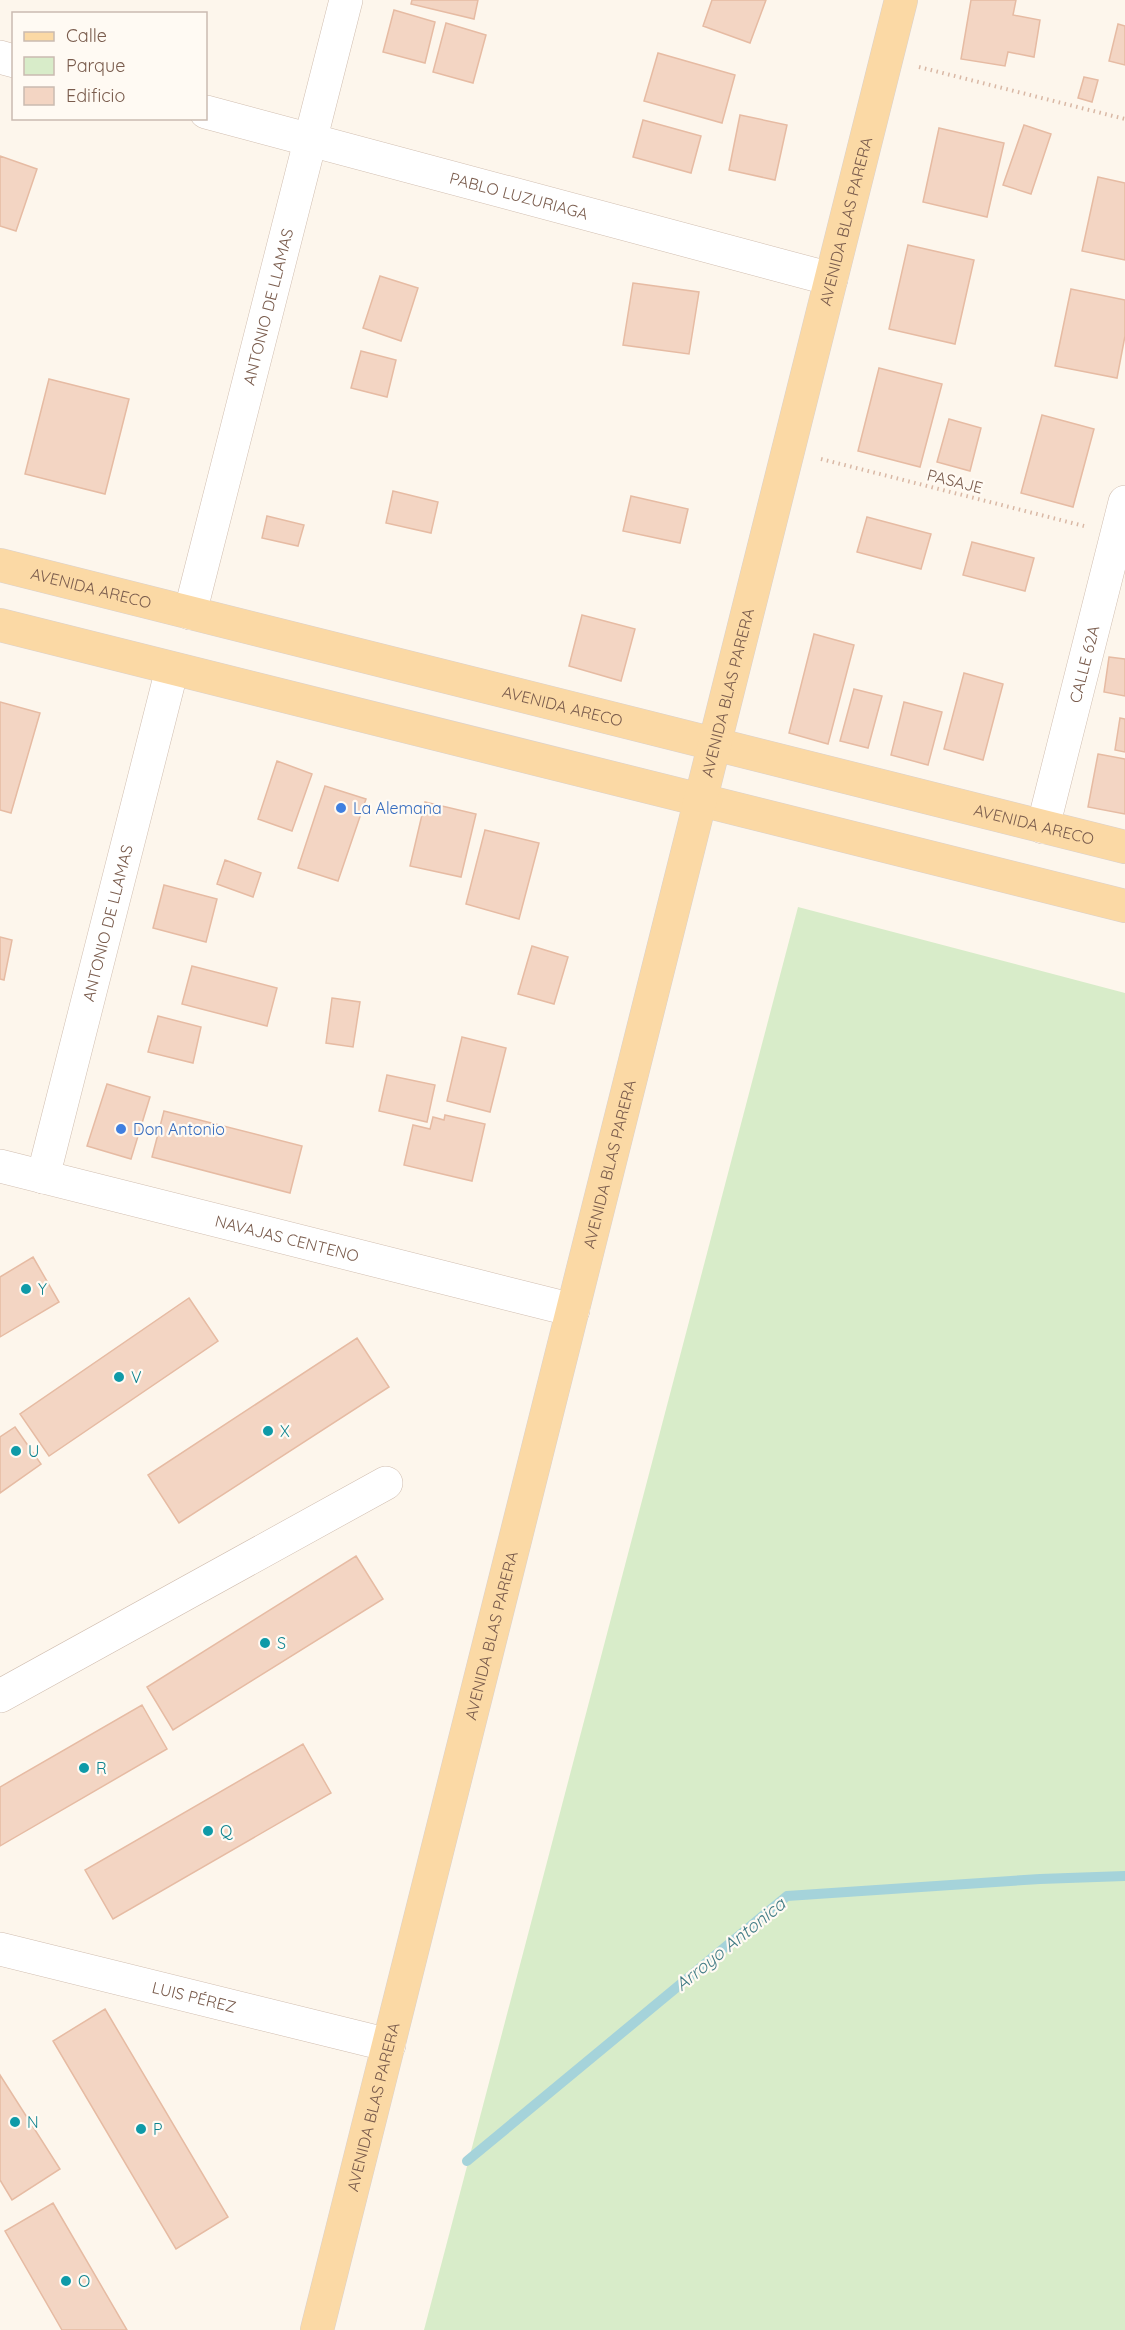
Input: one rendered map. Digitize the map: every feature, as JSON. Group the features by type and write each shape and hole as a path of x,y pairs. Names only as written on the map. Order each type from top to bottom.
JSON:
{"main road":[{"name":"AVENIDA BLAS PARERA","path":"317,2330 901,0"},
{"name":"AVENIDA ARECO","path":"0,566 1125,847"},
{"path":"0,625 1125,906"}],"street":[{"name":"ANTONIO DE LLAMAS","path":"190,613 346,0"},
{"name":"PABLO LUZURIAGA","path":"207,112 831,279"},
{"name":"CALLE 62A","path":"1043,827 1122,519"},
{"name":"ANTONIO DE LLAMAS","path":"43,1177 172,669"},
{"name":"NAVAJAS CENTENO","path":"0,1166 573,1310"},
{"path":"0,1695 386,1483"},
{"name":"LUIS PÉREZ","path":"0,1949 389,2045"}],"path":[{"path":"886,59 1125,119"},
{"name":"PASAJE","path":"788,451 1122,519"}],"green space":[{"path":"798,907 1125,993 1125,2330 424,2330"}],"building":[{"path":"412,0 478,0 474,19 411,4"},
{"path":"712,0 766,0 750,43 703,26"},
{"path":"971,0 1016,0 1013,15 1040,20 1034,57 1008,52 1005,66 961,59"},
{"path":"394,10 435,22 425,63 383,52"},
{"path":"446,23 486,35 473,83 433,72"},
{"path":"1118,24 1125,26 1125,65 1109,61"},
{"path":"658,53 735,75 722,123 644,101"},
{"path":"1084,77 1098,80 1092,102 1078,98"},
{"path":"740,115 787,125 775,180 729,170"},
{"path":"643,120 701,136 691,173 633,157"},
{"path":"1024,125 1051,134 1031,194 1003,185"},
{"path":"939,128 1004,143 987,217 923,202"},
{"path":"0,156 37,169 16,231 0,226"},
{"path":"1098,177 1125,183 1125,260 1082,251"},
{"path":"908,245 974,260 955,344 889,329"},
{"path":"380,276 418,288 401,341 363,328"},
{"path":"633,283 699,292 689,354 623,345"},
{"path":"1071,289 1125,300 1125,336 1117,378 1055,366"},
{"path":"361,351 396,360 387,397 351,388"},
{"path":"879,368 942,384 920,467 858,451"},
{"path":"49,379 129,399 105,494 25,474"},
{"path":"1042,415 1094,429 1073,507 1021,493"},
{"path":"949,419 981,428 970,471 937,462"},
{"path":"393,491 438,502 431,533 386,523"},
{"path":"631,496 688,509 680,543 623,531"},
{"path":"267,516 304,525 298,546 262,538"},
{"path":"867,517 931,534 921,569 857,552"},
{"path":"972,542 1034,558 1025,591 963,575"},
{"path":"582,615 635,629 621,681 569,666"},
{"path":"814,634 854,645 828,744 789,733"},
{"path":"1109,657 1125,659 1125,696 1104,692"},
{"path":"964,673 1003,684 983,760 944,749"},
{"path":"854,689 882,696 868,748 840,741"},
{"path":"0,702 40,713 11,813 0,810"},
{"path":"904,702 942,712 928,765 891,755"},
{"path":"1120,718 1125,719 1125,752 1115,750"},
{"path":"1098,754 1125,759 1125,814 1088,807"},
{"path":"277,761 312,774 292,831 258,819"},
{"path":"325,786 366,799 338,881 298,868"},
{"path":"425,802 476,814 461,877 410,866"},
{"path":"485,830 539,843 519,919 466,904"},
{"path":"225,860 261,873 253,897 217,884"},
{"path":"164,885 217,899 206,942 153,928"},
{"path":"0,937 12,940 4,980 0,979"},
{"path":"532,946 568,957 554,1004 518,994"},
{"path":"192,966 277,988 267,1026 182,1004"},
{"path":"332,998 360,1002 353,1047 326,1043"},
{"path":"158,1016 201,1027 193,1063 148,1052"},
{"path":"462,1037 506,1048 490,1112 447,1101"},
{"path":"387,1075 435,1085 427,1122 379,1111"},
{"path":"107,1084 150,1097 131,1159 87,1146"},
{"path":"164,1111 302,1146 290,1193 152,1157"},
{"path":"445,1115 485,1124 472,1181 404,1165 413,1125 430,1129 433,1117 444,1120"},
{"name":"Y","path":"33,1257 59,1302 0,1337 0,1277"},
{"name":"V","path":"189,1298 218,1341 49,1456 20,1414"},
{"name":"X","path":"357,1338 389,1387 179,1523 148,1475"},
{"name":"U","path":"15,1427 41,1464 0,1493 0,1437"},
{"name":"S","path":"356,1556 383,1599 173,1730 147,1687"},
{"name":"R","path":"142,1705 167,1749 0,1846 0,1787"},
{"name":"Q","path":"303,1744 331,1793 113,1919 85,1870"},
{"name":"P","path":"105,2009 228,2217 176,2249 53,2041"},
{"name":"N","path":"0,2075 60,2169 12,2200 0,2180"},
{"name":"O","path":"53,2203 127,2330 62,2330 5,2231"}],"waterway":[{"name":"Arroyo Antonica","path":"467,2161 787,1896 1040,1879 1125,1876"}],"place":[{"name":"La Alemana","path":"341,808"},
{"name":"Don Antonio","path":"121,1129"},
{"name":"Y","path":"26,1289"},
{"name":"V","path":"119,1377"},
{"name":"X","path":"268,1431"},
{"name":"U","path":"16,1451"},
{"name":"S","path":"265,1643"},
{"name":"R","path":"84,1768"},
{"name":"Q","path":"208,1831"},
{"name":"N","path":"15,2122"},
{"name":"P","path":"141,2129"},
{"name":"O","path":"66,2281"}]}
